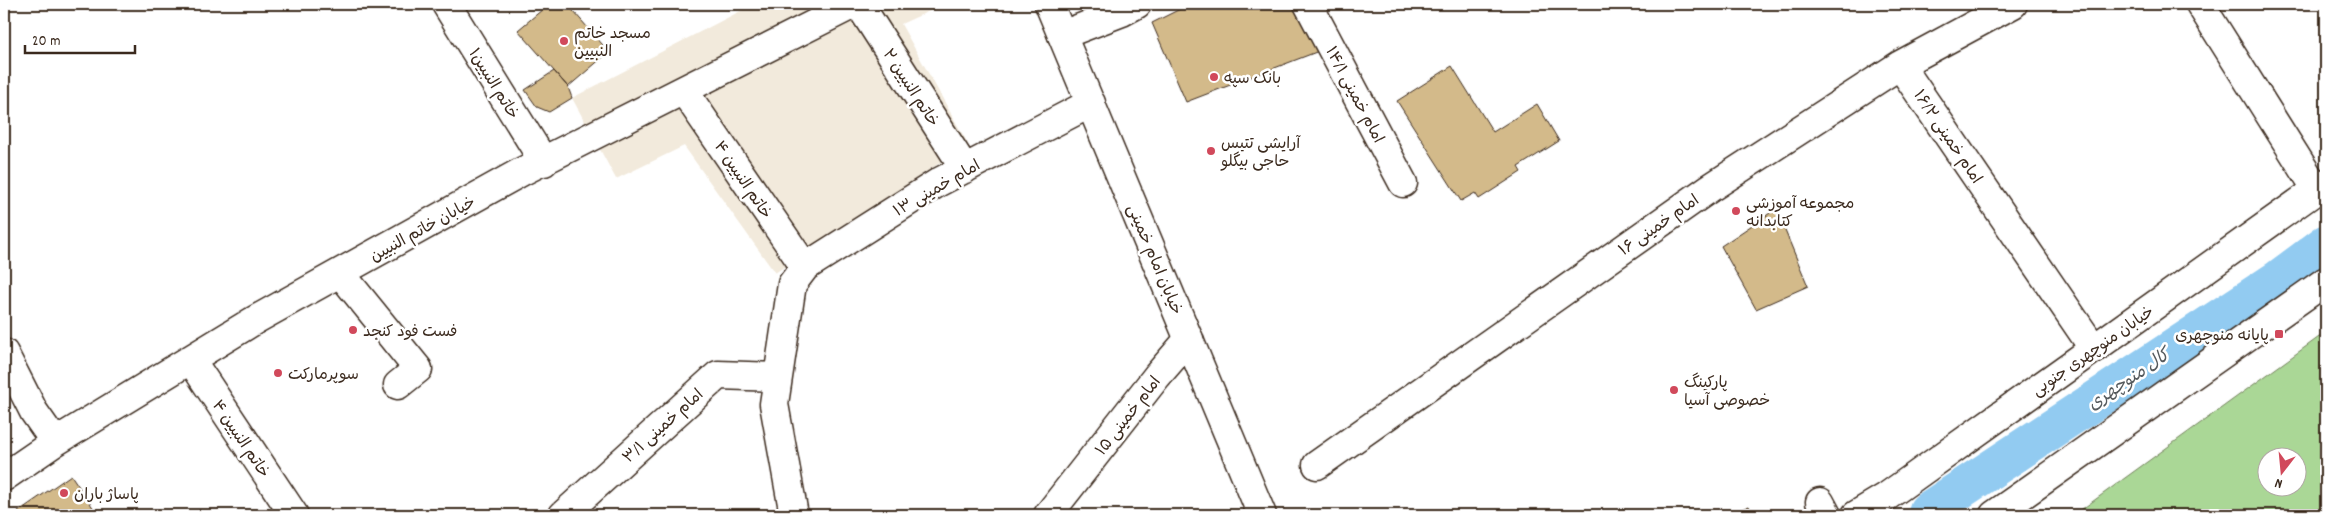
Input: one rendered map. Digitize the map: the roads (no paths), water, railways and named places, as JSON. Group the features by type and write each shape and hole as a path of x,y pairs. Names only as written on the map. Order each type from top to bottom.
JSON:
{"street":[{"name":"خاتم النبیین۱","path":"446,4 544,162"},
{"name":"خیابان خاتم النبیین","path":"4,477 55,442 146,385 191,360 255,320 341,274 521,172 854,4"},
{"name":"خاتم النبیین ۲","path":"859,4 965,169"},
{"name":"خیابان امام خمینی","path":"1049,4 1262,515"},
{"path":"1062,35 1122,12 1137,4"},
{"name":"امام خمینی ۱۴/۱","path":"1308,4 1403,183"},
{"name":"امام خمینی ۱۶","path":"1317,465 1710,188 1900,65 2012,4"},
{"path":"2200,4 2241,69 2322,187"},
{"name":"امام خمینی ۱۶/۲","path":"1900,65 2094,349"},
{"name":"خاتم النبیین ۴","path":"684,91 798,275"},
{"name":"امام خمینی ۱۳","path":"798,275 939,182 1091,103"},
{"name":"خیابان منوچهری جنوبی","path":"1856,515 1891,506 2094,349 2322,187"},
{"path":"341,274 418,369 398,385"},
{"path":"794,515 774,404 798,275"},
{"path":"1994,515 2326,281"},
{"name":"امام خمینی ۱۵","path":"1048,515 1157,376 1189,339"},
{"path":"4,353 34,412 55,442"},
{"name":"خاتم النبیین ۴","path":"191,360 294,515"},
{"name":"امام خمینی ۳/۱","path":"563,515 718,375 778,377"}],"waterway":[{"name":"کال منوچهری","path":"1928,511 2279,279 2326,244"}],"place":[{"name":"مسجد خاتم النبیین","path":"564,41"},
{"name":"بانک سپه","path":"1214,77"},
{"name":"آرایشی تتیس حاجی بیگلو","path":"1211,151"},
{"name":"مجموعه آموزشی کتابدانه","path":"1736,211"},
{"name":"فست فود کنجد","path":"353,330"},
{"name":"پایانه منوچهری","path":"2279,334"},
{"name":"سوپرمارکت","path":"278,373"},
{"name":"پارکینگ خصوصی آسیا","path":"1674,390"},
{"name":"پاساژ باران","path":"64,493"}]}
